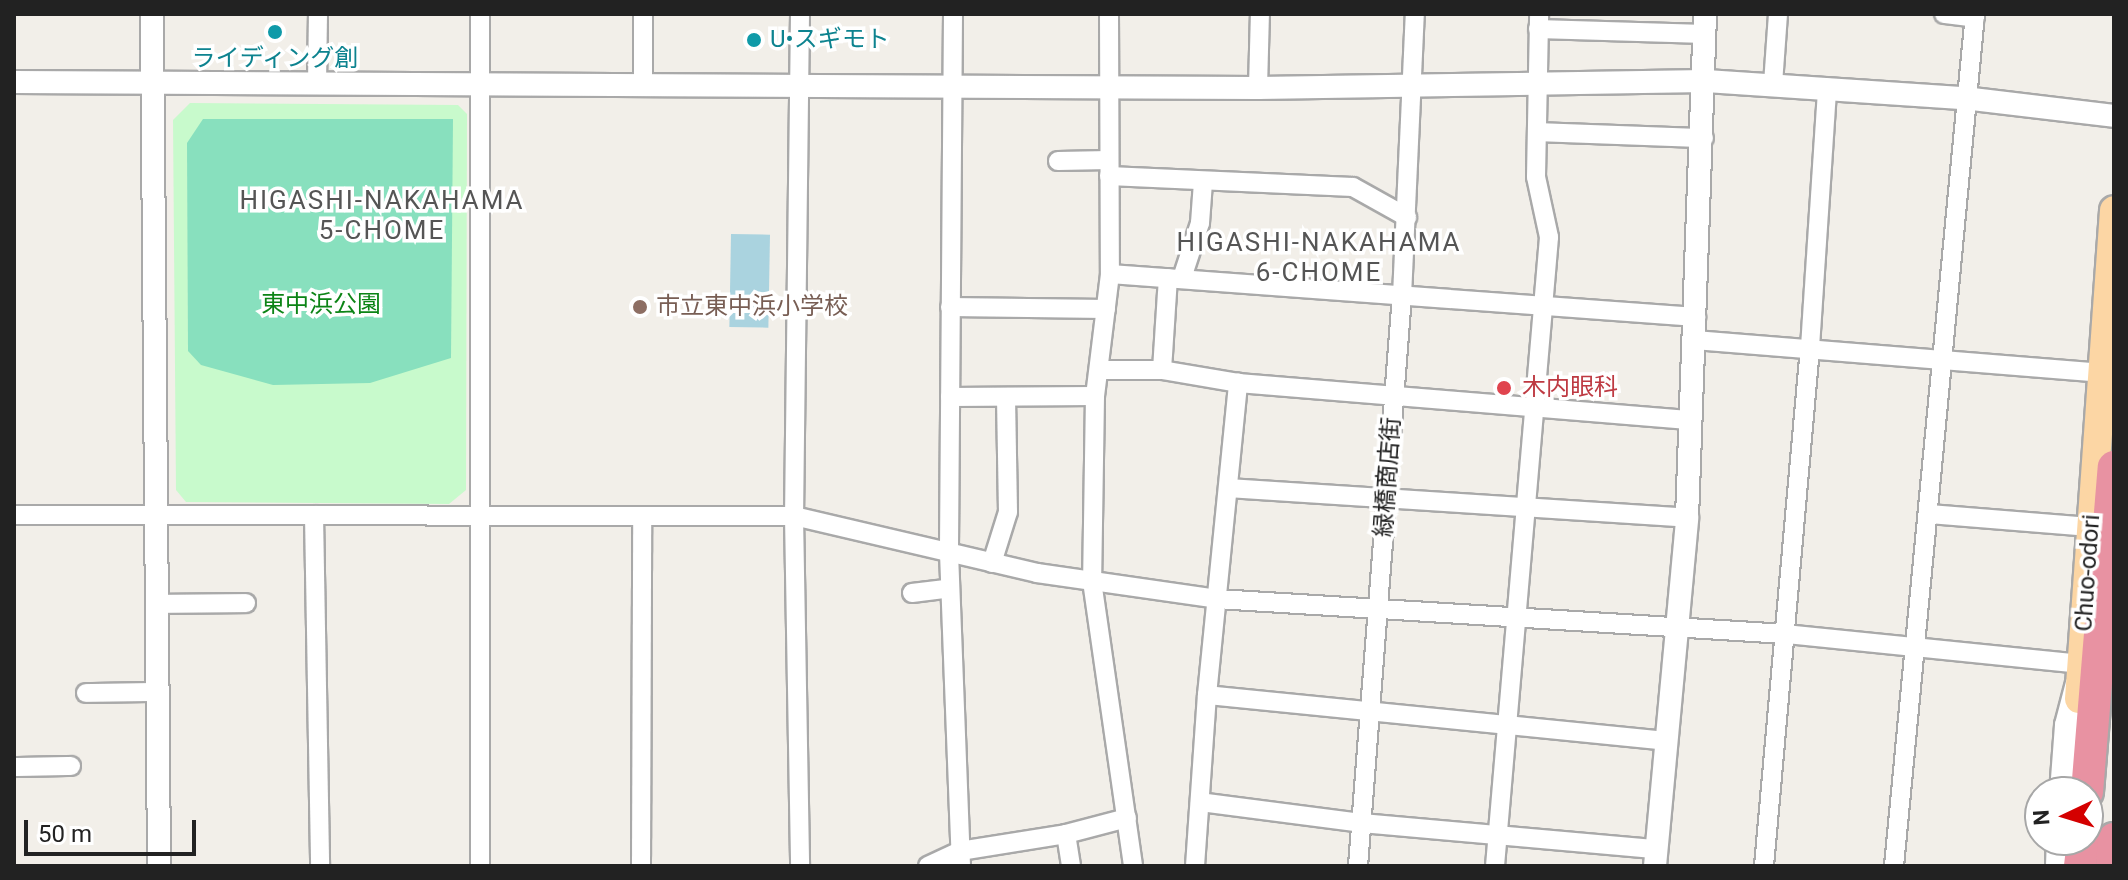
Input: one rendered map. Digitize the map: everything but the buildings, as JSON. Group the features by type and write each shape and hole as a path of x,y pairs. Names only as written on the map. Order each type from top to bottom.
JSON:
{"highway":[{"path":"2088,776 2114,467"},
{"path":"2112,866 2114,839"}],"main road":[{"name":"Chuo-odori","path":"2075,776 2114,210"}],"street":[{"path":"152,14 159,866"},
{"path":"317,84 318,14"},
{"path":"480,14 480,866"},
{"path":"643,14 643,86"},
{"path":"800,14 794,516 800,866"},
{"path":"953,14 949,553 960,858"},
{"path":"1109,14 1110,274 1101,370 1095,396 1092,581 1133,866"},
{"path":"1258,88 1260,14"},
{"name":"緑橋商店街","path":"1358,866 1402,296 1415,14"},
{"path":"1773,84 1778,14"},
{"path":"1894,866 1945,360 1964,98 1975,16 1944,14"},
{"path":"1200,802 1362,823 1496,834 1655,858 1687,518 1704,138 1705,24 1538,21 1536,177 1549,237 1533,404 1527,509 1514,620 1508,725 1496,834 1495,866"},
{"path":"14,82 1258,88 1706,81 1964,98 2114,116"},
{"path":"1764,866 1810,347 1827,88"},
{"path":"1538,132 1704,138"},
{"path":"1058,161 1203,182 1353,187 1407,217"},
{"path":"1162,370 1176,276 1200,223 1203,182"},
{"path":"1110,274 1176,276 1542,306 1810,347 2101,373"},
{"path":"950,307 1106,309"},
{"path":"1101,370 1162,370 1238,383 1533,404 1691,420"},
{"path":"1195,866 1207,695 1238,383"},
{"path":"950,397 1095,396"},
{"path":"992,563 1008,512 1006,397"},
{"path":"1229,488 1387,502 1687,518"},
{"path":"1929,514 2090,527"},
{"path":"14,515 794,516 992,563 1217,599 1378,607 1514,620 1786,634 1914,650 2082,664 2066,725 2062,776"},
{"path":"314,515 320,866"},
{"path":"641,866 642,518"},
{"path":"912,593 950,588"},
{"path":"157,604 246,603"},
{"path":"86,693 159,692"},
{"path":"1207,695 1665,741"},
{"path":"14,767 71,766"},
{"path":"928,866 1127,818"},
{"path":"1066,834 1071,866"}],"green space":[{"name":"東中浜公園","path":"190,103 458,105 467,114 466,490 449,504 186,502 176,490 173,120"},
{"path":"203,119 453,119 451,358 370,383 273,385 201,365 188,351 187,143"}],"water":[{"path":"731,234 770,235 768,328 729,327"}],"place":[{"name":"ライディング創","path":"275,32"},
{"name":"U•スギモト","path":"754,40"},
{"name":"市立東中浜小学校","path":"640,307"},
{"name":"木内眼科","path":"1504,388"}],"district":[{"name":"HIGASHI-NAKAHAMA 5-CHOME","path":"382,216"},
{"name":"HIGASHI-NAKAHAMA 6-CHOME","path":"1319,258"}]}
